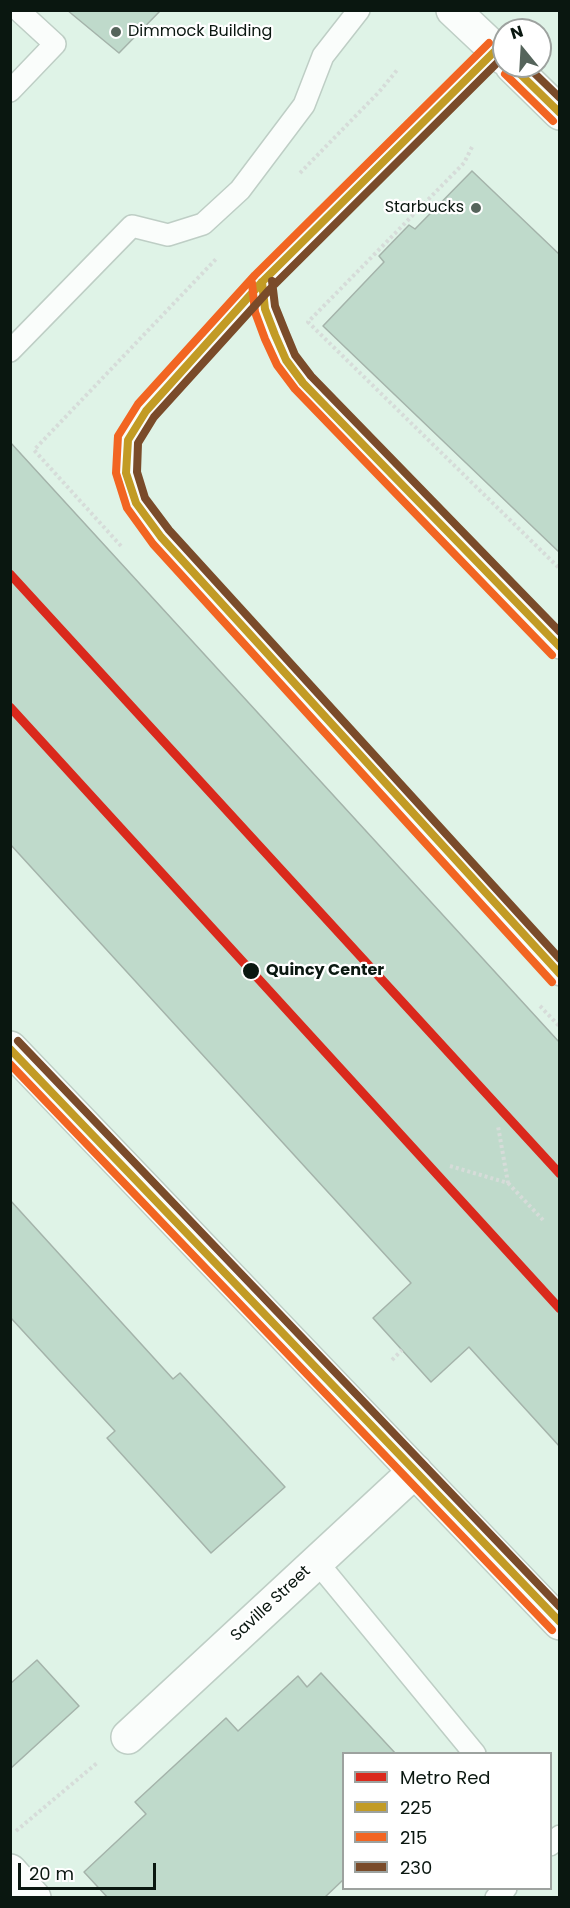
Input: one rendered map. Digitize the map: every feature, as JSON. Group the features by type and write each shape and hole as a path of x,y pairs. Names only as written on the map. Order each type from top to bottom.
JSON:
{"main road":[{"path":"453,10 492,47"},
{"path":"524,78 560,113"},
{"path":"10,1048 560,1623"},
{"name":"Saville Street","path":"128,1737 415,1471"},
{"path":"10,1872 34,1898"}],"lane":[{"path":"10,91 55,44 18,10"},
{"path":"10,351 132,226 168,235 203,224 240,190 304,105 322,56 359,10"},
{"path":"492,69 262,282 146,411 128,441 126,473 136,503 161,537 560,975"},
{"path":"262,282 265,309 274,335 286,360 303,383 560,648"},
{"path":"317,1562 473,1752"}],"path":[{"path":"294,178 398,69"},
{"path":"472,147 464,163 308,322 560,569"},
{"path":"34,450 222,253"},
{"path":"498,1126 508,1183"},
{"path":"450,1166 508,1183 543,1220"},
{"path":"392,1360 402,1350"},
{"path":"10,1835 128,1737"}],"building":[{"name":"Dimmock Building","path":"67,10 161,10 119,53"},
{"path":"472,171 560,255 560,553 323,326 384,262 379,256 409,225 415,229"},
{"path":"10,442 560,1043 560,1447 469,1347 431,1382 373,1318 411,1283 10,844"},
{"path":"10,1200 173,1379 180,1373 285,1487 211,1553 107,1438 115,1431 10,1317"},
{"path":"37,1660 79,1706 10,1769 10,1684"},
{"path":"321,1673 394,1752 342,1752 342,1881 324,1898 108,1898 84,1872 146,1814 135,1802 226,1718 238,1731 298,1676 307,1687"}],"metro line":[{"name":"Red","path":"10,574 560,1174"},
{"name":"Red","path":"10,707 560,1309"}],"transit line":[{"name":"215","path":"489,43 255,275 138,404 118,436 116,473 127,508 153,544 552,982"},
{"name":"225","path":"492,54 262,282 146,411 128,440 126,473 136,503 161,537 560,974"},
{"name":"230","path":"492,68 270,289 154,417 138,443 137,472 145,498 169,530 560,959"},
{"name":"215","path":"509,78 553,121"},
{"name":"225","path":"524,78 560,113"},
{"name":"230","path":"539,78 560,98"},
{"name":"230","path":"272,281 275,306 285,331 295,355 311,376 560,632"},
{"name":"225","path":"262,282 265,309 275,335 286,360 303,383 560,647"},
{"name":"215","path":"252,283 255,312 265,339 277,365 295,389 552,655"},
{"name":"230","path":"18,1041 560,1607"},
{"name":"225","path":"10,1049 560,1622"},
{"name":"215","path":"10,1064 552,1630"}],"place":[{"name":"Dimmock Building","path":"116,32"},
{"name":"Starbucks","path":"476,208"},
{"name":"Quincy Center","path":"251,971"}]}
